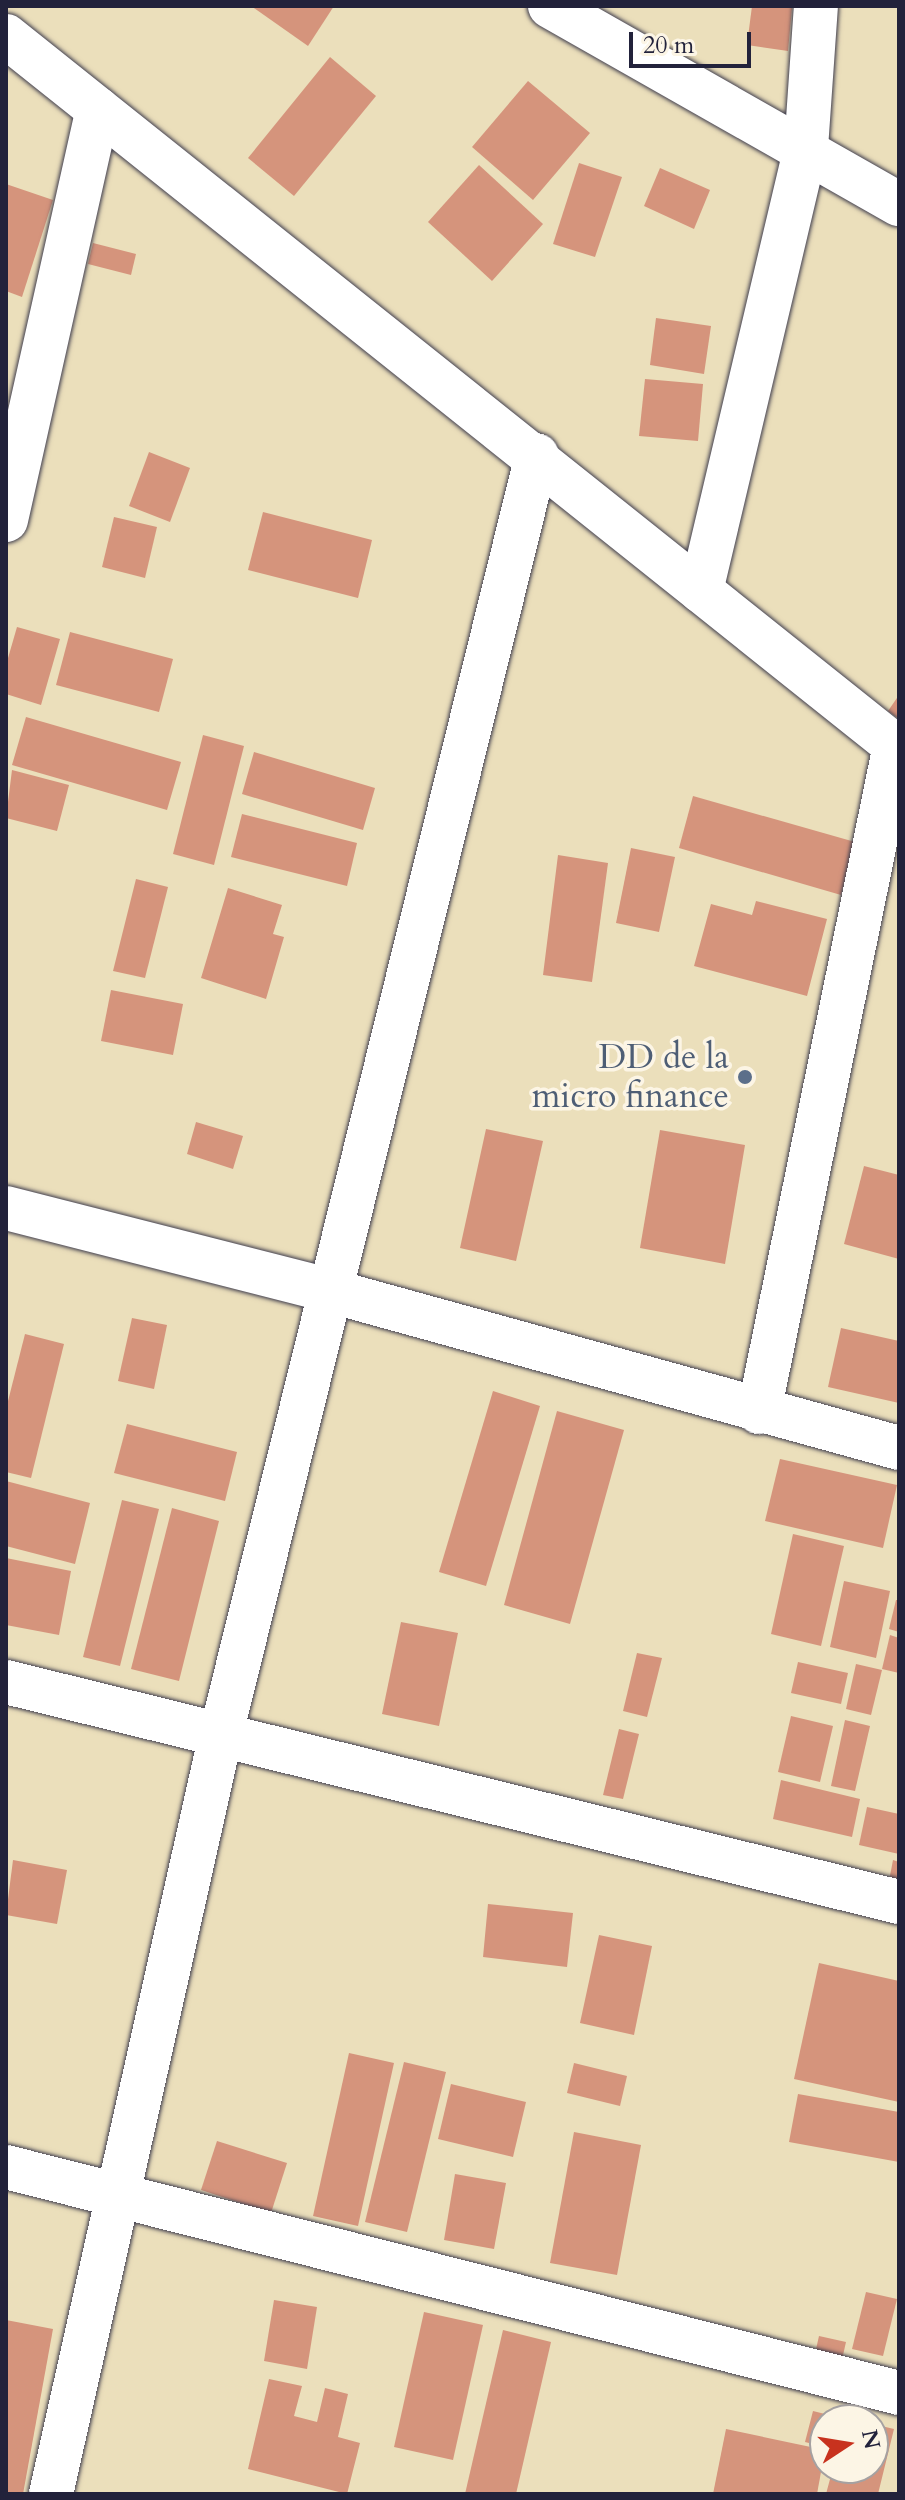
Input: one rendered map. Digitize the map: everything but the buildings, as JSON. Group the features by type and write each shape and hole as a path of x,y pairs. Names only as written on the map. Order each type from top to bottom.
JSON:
{"street":[{"path":"550,6 806,148 899,204"},
{"path":"701,591 806,148 816,6"},
{"path":"6,36 537,455 897,747 759,1412"},
{"path":"6,520 98,109"},
{"path":"51,2494 221,1734 537,455"},
{"path":"6,1208 331,1291 759,1412 899,1448"},
{"path":"6,1682 899,1902"},
{"path":"6,2167 899,2393"}],"place":[{"name":"DD de la micro finance","path":"745,1077"}]}
